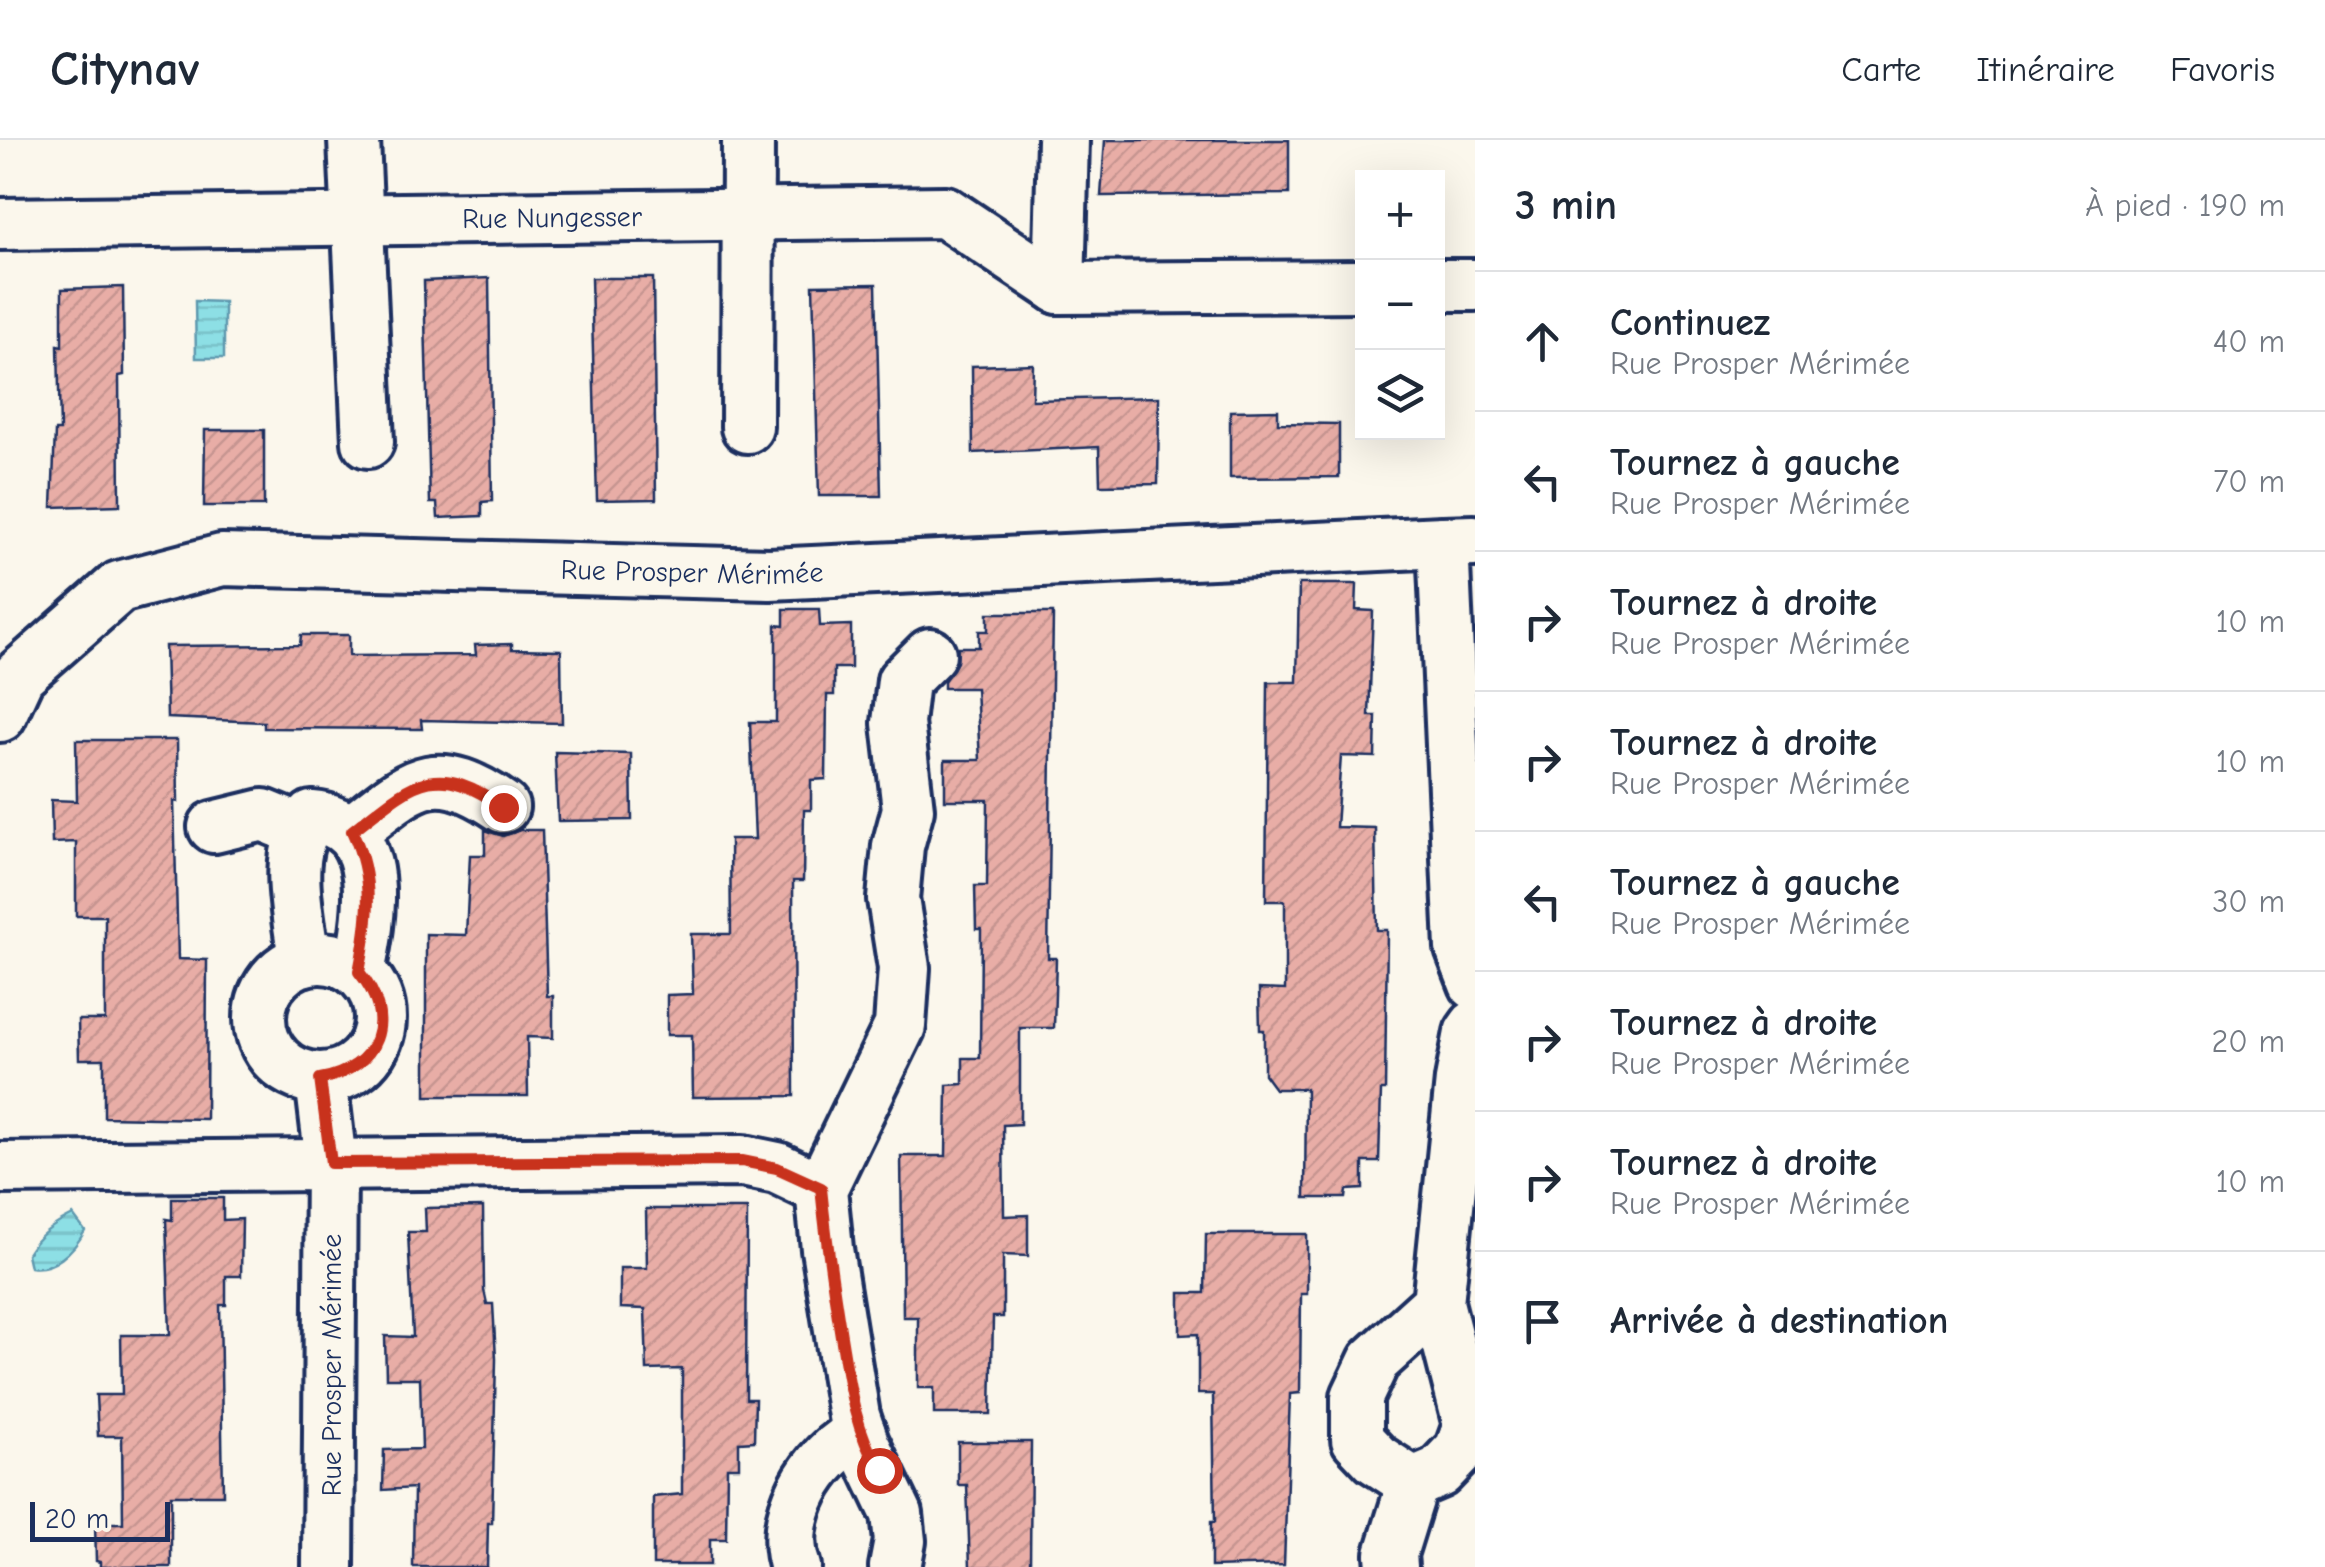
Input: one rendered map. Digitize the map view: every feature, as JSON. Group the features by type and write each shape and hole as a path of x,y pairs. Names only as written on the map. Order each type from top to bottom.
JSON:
{"street":[{"path":"354,140 368,442"},
{"path":"747,427 748,140"},
{"path":"1063,140 1060,288 1355,286"},
{"name":"Rue Nungesser","path":"0,224 946,212 1060,288"},
{"path":"1445,286 1475,285"},
{"path":"1459,541 1461,948 1475,984"},
{"name":"Rue Prosper Mérimée","path":"0,716 20,675 118,587 222,560 770,574 1459,541"},
{"path":"895,1567 900,1542 897,1514 860,1433 827,1249 821,1188 900,1026 904,968 893,898 898,846 908,809 898,722 902,681 930,654"},
{"path":"352,831 400,794 418,785 444,780 473,786 503,807"},
{"path":"214,827 263,815 300,830"},
{"path":"304,960 294,871 300,830 312,816 333,818 352,831 363,853 371,914 359,972"},
{"path":"324,958 343,962 359,972 373,988 380,1008 380,1029 360,1064 341,1075 320,1079 284,1067 270,1054 259,1017 272,981 286,968 304,960 324,958"},
{"path":"1392,1567 1391,1554 1413,1483 1439,1472 1460,1450 1468,1426 1438,1303 1460,1080 1475,1026"},
{"name":"Rue Prosper Mérimée","path":"320,1079 331,1163 328,1567"},
{"path":"0,1168 742,1161 777,1168 821,1188"},
{"path":"1413,1483 1376,1459 1356,1439 1357,1397 1374,1361 1438,1303"},
{"path":"795,1567 788,1547 793,1513 801,1494 848,1438 860,1433"}],"water":[{"path":"195,301 224,302 224,358 196,358"},
{"path":"73,1215 85,1231 75,1246 54,1263 30,1267 27,1254 36,1241"}],"building":[{"path":"1105,140 1289,140 1289,194 1101,196"},
{"path":"489,278 492,501 482,502 482,516 438,518 437,503 430,503 424,281"},
{"path":"591,278 653,278 656,499 597,500"},
{"path":"876,284 881,496 819,496 813,285"},
{"path":"123,287 120,505 52,507 55,431 60,431 58,345 62,346 62,289"},
{"path":"1033,364 1032,400 1159,397 1158,484 1100,485 1099,447 973,453 972,366"},
{"path":"1278,410 1278,423 1339,424 1339,477 1230,478 1230,411"},
{"path":"205,430 264,430 264,506 204,506"},
{"path":"1299,584 1357,584 1356,610 1373,611 1369,716 1376,716 1375,757 1341,756 1336,827 1375,828 1377,930 1387,930 1385,1090 1381,1090 1379,1162 1363,1162 1363,1189 1347,1190 1346,1198 1305,1198 1306,1089 1275,1089 1264,1074 1264,1030 1260,1030 1259,989 1285,990 1285,901 1266,901 1268,682 1297,682"},
{"path":"784,609 819,609 820,626 851,625 851,668 834,668 834,695 827,695 826,779 811,780 811,810 804,810 803,881 793,881 794,1096 693,1097 692,1035 667,1035 667,995 693,994 691,934 731,934 730,839 755,839 750,722 776,722 776,625 784,626"},
{"path":"988,613 1053,613 1048,958 1056,958 1054,1028 1020,1028 1020,1124 1003,1125 1004,1216 1028,1215 1028,1256 1003,1255 1003,1317 993,1317 991,1414 934,1414 934,1388 918,1388 918,1317 903,1317 901,1156 946,1156 947,1085 963,1084 963,1058 980,1058 981,929 976,929 975,886 987,886 988,800 945,800 945,760 980,760 976,688 944,688 944,681 957,662 958,647 979,647 979,631 988,631"},
{"path":"301,635 349,635 349,656 476,655 475,645 512,644 512,649 561,650 562,723 421,720 422,729 264,728 264,722 167,718 165,646 300,645"},
{"path":"76,740 177,740 178,802 174,801 178,959 207,960 206,1119 104,1117 104,1059 79,1059 78,1020 105,1020 105,916 76,916 76,842 52,843 51,800 77,801"},
{"path":"555,752 631,754 632,820 558,821"},
{"path":"485,830 503,836 520,830 542,830 547,996 553,996 553,1038 527,1037 528,1096 426,1096 426,934 466,935 470,855 485,855"},
{"path":"172,1198 223,1198 223,1220 242,1219 241,1276 226,1276 226,1305 220,1305 223,1495 171,1495 171,1567 100,1567 96,1561 95,1523 123,1523 122,1436 98,1436 96,1395 122,1395 121,1335 170,1335 166,1219 172,1220"},
{"path":"483,1207 484,1290 487,1304 493,1304 496,1359 492,1523 488,1523 487,1567 413,1567 414,1488 383,1490 384,1450 422,1449 420,1378 386,1378 385,1336 413,1337 408,1232 426,1232 425,1208"},
{"path":"646,1209 747,1209 746,1399 755,1399 754,1441 739,1442 739,1467 727,1467 726,1539 710,1539 710,1565 653,1565 653,1497 682,1494 682,1369 647,1370 645,1309 620,1308 620,1268 647,1268"},
{"path":"1206,1234 1307,1234 1307,1294 1301,1294 1300,1393 1290,1394 1284,1565 1211,1567 1211,1522 1215,1522 1213,1394 1198,1394 1198,1334 1180,1335 1180,1293 1205,1293"},
{"path":"958,1442 1031,1442 1030,1567 970,1567 967,1485 958,1485"}],"route":[{"path":"503,807 473,786 444,780 418,785 400,794 352,831 363,853 371,914 359,972 373,988 380,1008 380,1029 360,1064 341,1075 320,1079 331,1163 742,1161 777,1168 821,1188 854,1416 863,1443 879,1470"}]}
